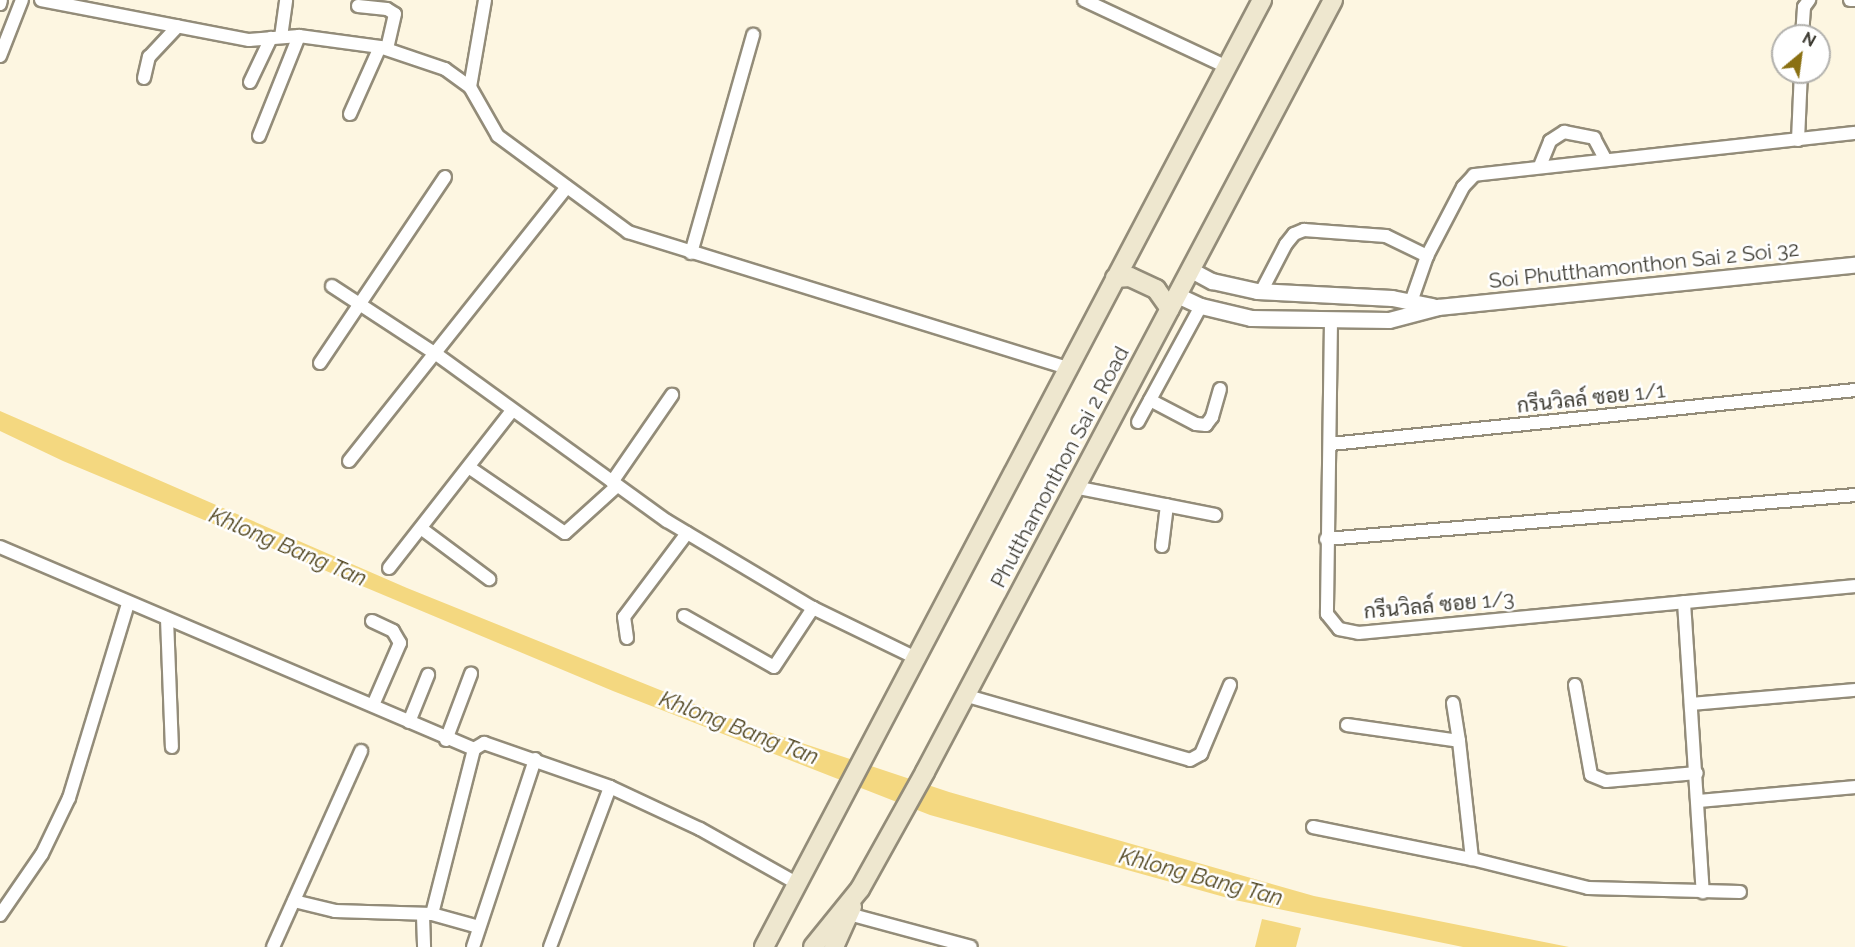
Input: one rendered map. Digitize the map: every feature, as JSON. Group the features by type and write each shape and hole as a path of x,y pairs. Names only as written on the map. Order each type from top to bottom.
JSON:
{"main road":[{"name":"Phutthamonthon Sai 2 Road","path":"764,947 918,659 1067,368 1262,0"},
{"name":"Phutthamonthon Sai 2 Road","path":"813,947 860,889 925,772 1332,1"},
{"path":"1115,278 1130,277 1156,289 1174,302"},
{"path":"834,947 860,889"}],"street":[{"path":"0,4 1,0"},
{"path":"0,56 22,0"},
{"path":"41,0 57,1 249,40 299,36 384,48 445,69 470,87 498,136 628,232 1067,368"},
{"path":"250,81 276,37 286,0"},
{"path":"470,87 485,0"},
{"path":"1084,0 1226,66"},
{"path":"1803,24 1804,7 1809,0"},
{"path":"1850,0 1855,0"},
{"path":"350,114 384,48 394,14 387,9 358,6"},
{"path":"144,78 149,57 178,26"},
{"path":"691,253 753,35"},
{"path":"259,136 299,36"},
{"path":"1798,140 1800,84"},
{"path":"1540,166 1550,141 1564,132 1594,138 1605,159"},
{"path":"1411,302 1427,256 1463,187 1474,175 1855,133"},
{"path":"320,363 445,177"},
{"path":"350,461 567,188"},
{"path":"1261,292 1286,244 1294,234 1304,230 1386,237 1427,256"},
{"name":"Soi Phutthamonthon Sai 2 Soi 32","path":"1174,302 1251,318 1331,321 1389,320 1438,307 1855,265"},
{"name":"Soi Phutthamonthon Sai 2 Soi 32","path":"1191,270 1212,281 1261,292 1332,294 1438,307"},
{"path":"332,286 436,354 511,412 687,533 813,608 918,659"},
{"path":"1331,321 1332,294"},
{"path":"1138,422 1201,306"},
{"name":"กรีนวิลล์ ซอย 1/3","path":"1331,321 1331,444 1326,538 1327,615 1333,625 1352,633 1855,586"},
{"path":"1150,400 1196,424 1206,425 1212,417 1220,389"},
{"name":"กรีนวิลล์ ซอย 1/1","path":"1331,444 1855,390"},
{"path":"470,468 565,533 615,484 672,395"},
{"path":"389,568 470,468 511,412"},
{"path":"1074,487 1215,515"},
{"path":"1326,538 1855,495"},
{"path":"1162,546 1167,505"},
{"path":"422,529 489,579"},
{"path":"627,638 624,617 687,533"},
{"path":"0,547 128,604 373,705 446,740 474,749"},
{"path":"1684,602 1698,773 1703,892"},
{"path":"0,915 42,854 69,798 128,604"},
{"path":"684,616 774,667 813,608"},
{"path":"168,619 172,747"},
{"path":"372,621 393,631 400,643 373,705"},
{"path":"446,740 471,674"},
{"path":"409,722 428,675"},
{"path":"964,695 1190,760 1201,754 1230,684"},
{"path":"1575,685 1591,775 1606,781 1698,773"},
{"path":"1691,704 1855,690"},
{"path":"1454,703 1472,859"},
{"path":"1347,725 1459,741"},
{"path":"424,947 427,915 474,749 484,743 610,787 700,829 798,884"},
{"path":"273,947 361,751"},
{"path":"473,947 535,759"},
{"path":"550,947 610,787"},
{"path":"1699,801 1855,787"},
{"path":"1313,827 1472,859 1588,888 1740,892"},
{"path":"294,901 335,911 427,915 479,927"},
{"path":"849,914 971,947"}],"water":[{"name":"Khlong Bang Tan","path":"0,411 407,588 742,723 949,792 1314,896 1569,947 1463,947 1235,900 930,815 613,691 63,461 0,431"},
{"path":"1262,919 1301,928 1296,947 1255,947"}]}
